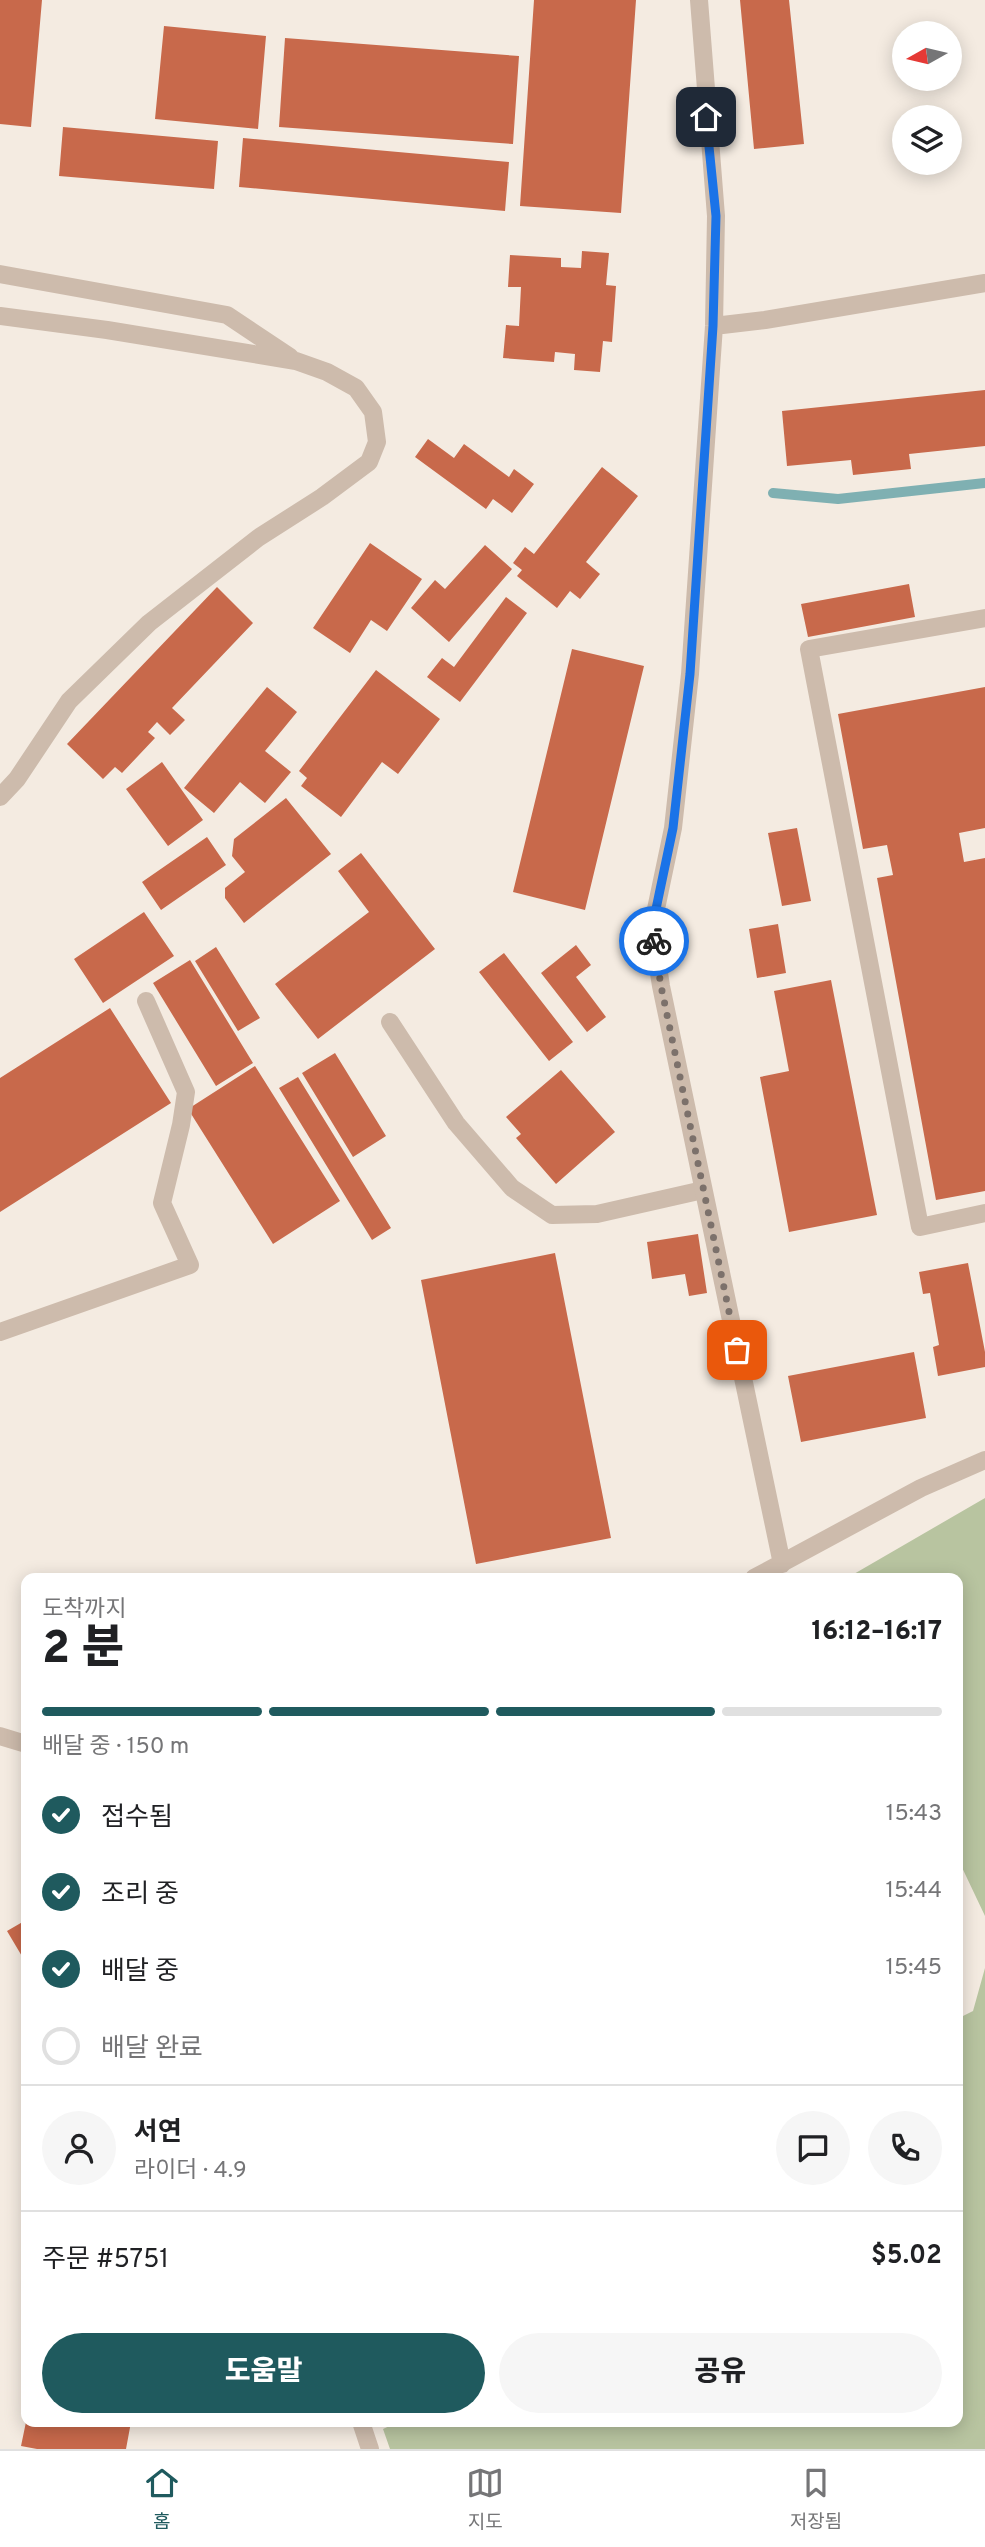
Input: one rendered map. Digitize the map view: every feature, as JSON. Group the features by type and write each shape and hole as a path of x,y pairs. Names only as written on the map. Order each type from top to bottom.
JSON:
{"street":[{"path":"699,0 704,93 716,216 713,326 690,674 673,828 652,928 661,986 782,1564"},
{"path":"0,274 227,315 296,361"},
{"path":"713,326 765,320 985,283"},
{"path":"0,316 107,330 296,361 327,372 356,388 373,412 377,442 369,462 322,497 258,538 149,623 69,701 18,779 0,797"},
{"path":"985,618 809,649 920,1227 985,1213"},
{"path":"0,1332 190,1265 162,1203 186,1092 146,1002"},
{"path":"390,1022 456,1123 512,1188 552,1215 597,1214 703,1190"},
{"path":"764,1573 921,1488 985,1460"},
{"path":"0,1736 21,1742"},
{"path":"363,2427 370,2449"}],"green space":[{"path":"985,1498 985,1916 963,1870 963,1573 856,1573"},
{"path":"985,1968 985,2449 390,2449 383,2429 387,2427 963,2427 963,2016 973,2011"}],"building":[{"path":"0,0 42,0 31,127 0,124"},
{"path":"534,0 636,0 621,213 520,206"},
{"path":"740,0 789,0 804,144 754,149"},
{"path":"164,26 266,36 258,129 155,119"},
{"path":"285,38 519,56 513,144 279,127"},
{"path":"63,127 218,141 214,189 59,176"},
{"path":"243,138 509,162 505,211 239,187"},
{"path":"582,251 609,253 606,285 616,286 612,342 603,341 600,372 574,370 575,354 555,352 554,362 503,358 506,325 519,326 521,287 508,287 510,255 561,258 561,267 581,268"},
{"path":"985,390 985,446 909,454 911,469 853,475 851,460 787,466 782,411"},
{"path":"428,439 454,458 464,444 509,477 514,469 534,484 512,513 493,499 486,509 415,457"},
{"path":"602,467 638,496 586,562 600,574 580,599 570,591 557,608 517,576 522,570 513,563 525,547 534,554"},
{"path":"370,543 422,579 387,631 371,620 350,653 313,628"},
{"path":"485,545 512,569 449,642 411,608 435,580 445,589"},
{"path":"909,584 915,617 808,637 801,604"},
{"path":"217,587 253,623 172,708 185,720 170,735 157,722 148,732 155,738 122,773 115,767 103,779 67,744"},
{"path":"506,597 527,613 460,702 427,677 442,658 454,667"},
{"path":"572,649 644,666 585,910 513,892"},
{"path":"376,670 440,719 398,774 382,762 341,817 301,786 307,778 299,771"},
{"path":"267,687 297,712 265,751 291,772 265,803 240,782 214,813 184,788"},
{"path":"985,687 985,828 959,833 964,862 985,858 985,1191 936,1200 877,878 893,875 887,845 863,849 838,714"},
{"path":"162,762 203,820 168,846 126,789"},
{"path":"286,798 331,854 244,923 225,898 225,888 245,872 232,856 234,839"},
{"path":"797,828 811,901 782,906 768,833"},
{"path":"207,837 226,865 161,910 142,882"},
{"path":"361,853 435,949 318,1039 275,984 369,912 338,871"},
{"path":"144,912 174,956 103,1003 74,959"},
{"path":"778,924 786,973 757,978 749,929"},
{"path":"576,945 591,965 576,977 606,1017 587,1032 541,973"},
{"path":"216,947 260,1018 238,1031 195,961"},
{"path":"504,953 573,1042 549,1061 479,972"},
{"path":"190,960 253,1063 216,1086 153,983"},
{"path":"831,980 877,1215 789,1232 760,1077 789,1071 774,991"},
{"path":"110,1008 171,1103 0,1212 0,1078"},
{"path":"335,1053 386,1136 353,1157 302,1073"},
{"path":"255,1066 340,1201 273,1244 188,1109"},
{"path":"561,1070 615,1132 556,1184 516,1138 521,1134 506,1117"},
{"path":"298,1077 391,1228 372,1240 279,1088"},
{"path":"698,1234 707,1293 689,1296 685,1274 652,1279 647,1242"},
{"path":"555,1253 611,1538 476,1564 421,1280"},
{"path":"968,1263 985,1352 985,1367 938,1376 933,1347 939,1345 930,1293 923,1294 919,1272"},
{"path":"914,1352 926,1418 801,1442 788,1376"},
{"path":"21,1923 21,1955 7,1931"},
{"path":"25,2427 130,2427 126,2449 37,2449 21,2446"}],"waterway":[{"path":"773,493 838,499 985,483"}],"way so far":[{"path":"654,941 737,1350"}],"route":[{"path":"654,941 652,928 673,828 690,674 713,326 716,216 706,117"}]}
